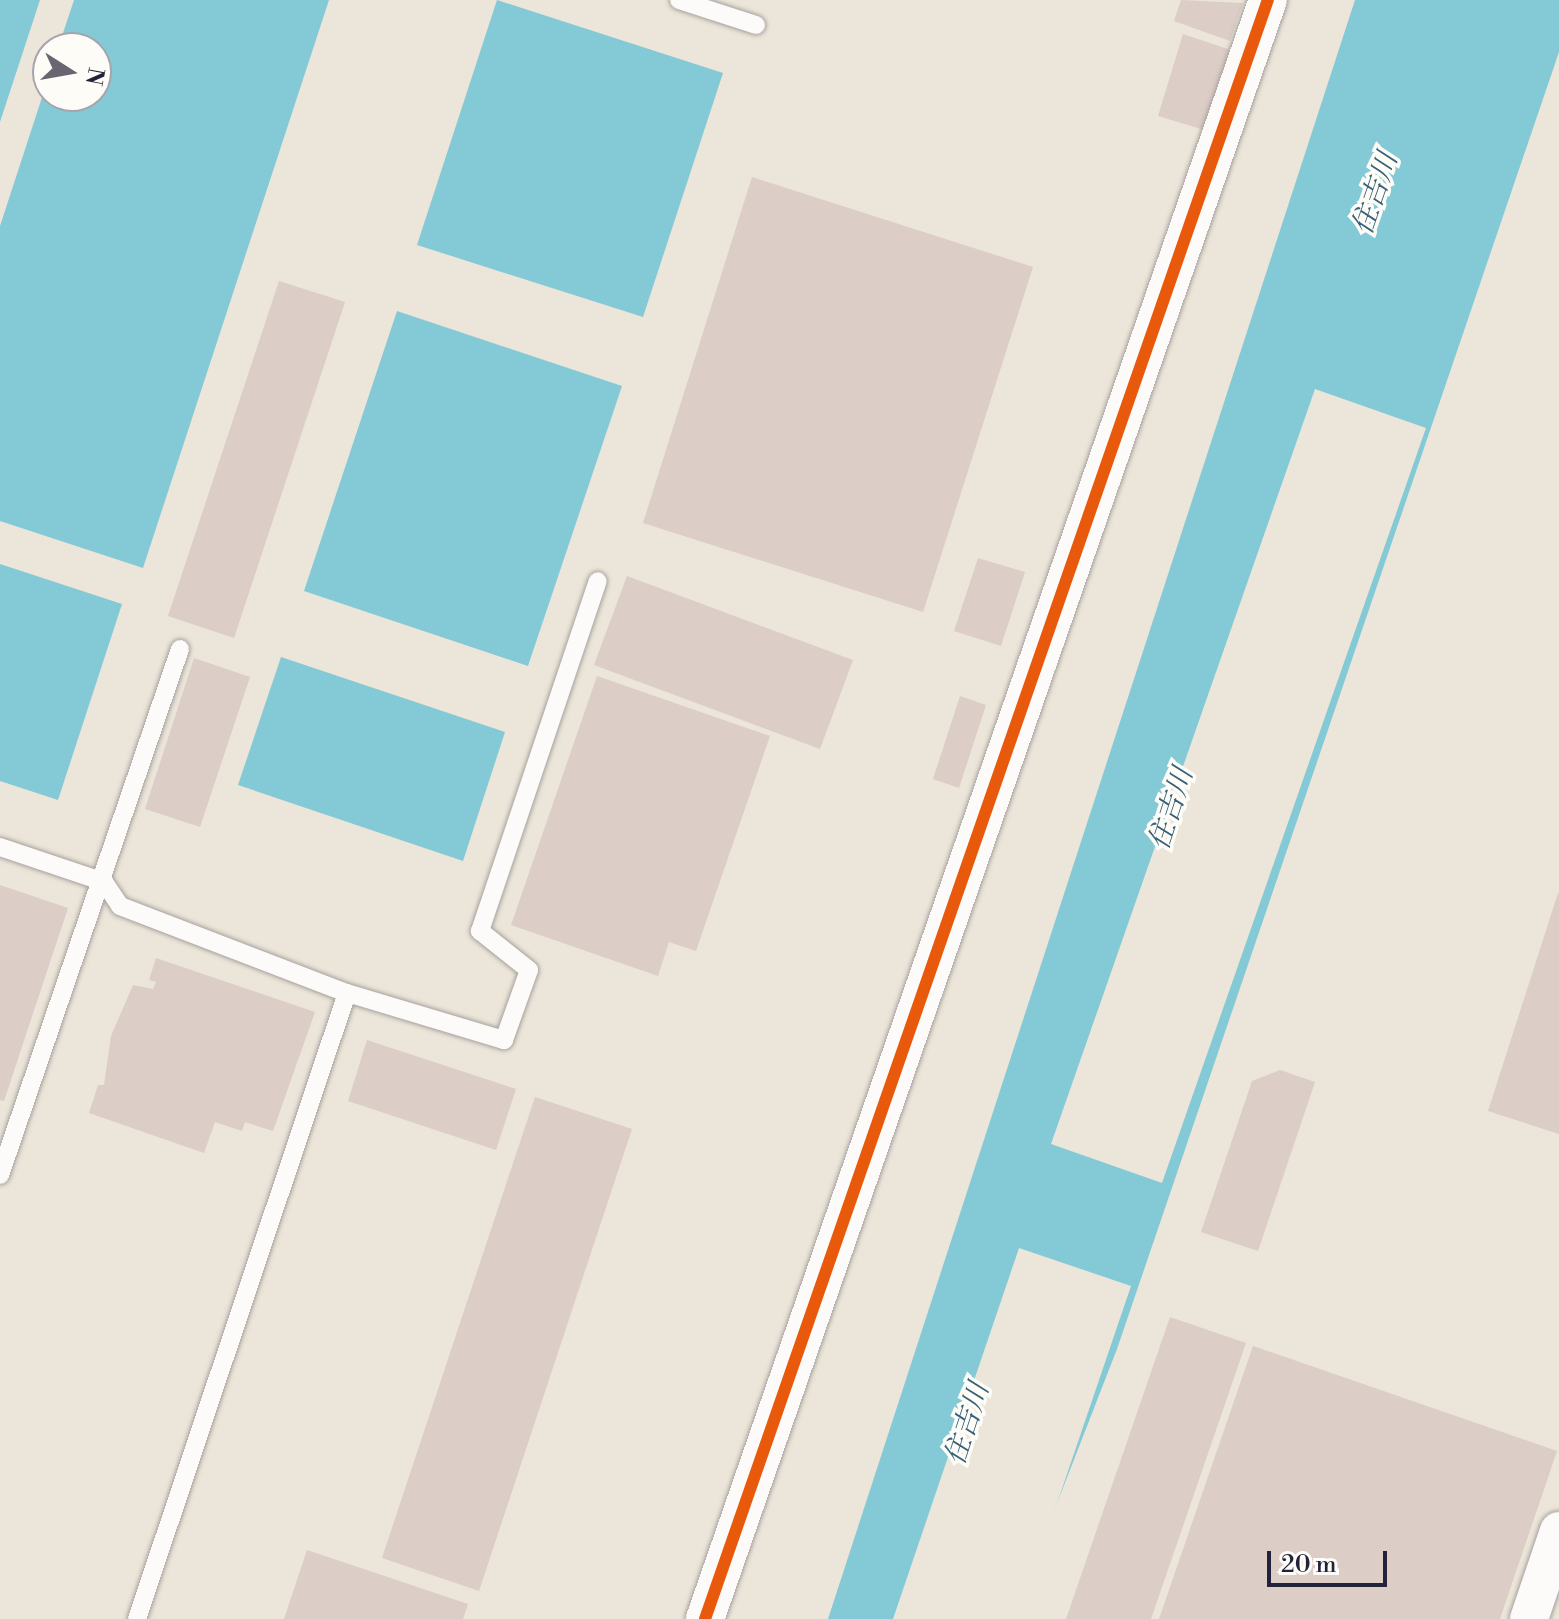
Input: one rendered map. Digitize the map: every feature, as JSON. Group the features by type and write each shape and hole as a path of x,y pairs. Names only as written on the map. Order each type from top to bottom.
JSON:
{"street":[{"path":"705,1619 1268,0"},
{"path":"1529,1619 1559,1531"}],"lane":[{"path":"679,0 756,25"},
{"path":"0,847 104,882 120,906 347,993 504,1040 529,970 480,931 598,581"},
{"path":"0,1175 104,882 180,649"},
{"path":"137,1619 347,993"}],"water":[{"path":"0,0 40,0 0,122"},
{"path":"74,0 329,0 143,568 0,521 0,226 37,112 112,112 112,32 63,32"},
{"path":"497,0 723,73 643,317 417,245"},
{"name":"住吉川","path":"1355,0 1559,0 1559,52 1117,1349 1012,1619 828,1619"},
{"path":"397,311 622,386 528,666 304,591"},
{"path":"0,564 122,604 58,800 0,781"},
{"path":"281,657 505,732 463,861 238,785"}],"pier":[{"path":"1315,389 1426,428 1162,1183 1051,1144"},
{"path":"1019,1248 1131,1286 1016,1619 893,1619"}],"building":[{"path":"1181,0 1243,3 1230,41 1174,21"},
{"path":"1183,34 1237,52 1211,132 1158,116"},
{"path":"752,177 1033,267 923,612 643,523"},
{"path":"279,281 345,302 234,638 168,616"},
{"path":"978,558 1025,572 1001,646 954,631"},
{"path":"627,576 853,660 820,749 594,665"},
{"path":"194,658 250,677 200,827 145,809"},
{"path":"597,676 770,736 696,951 669,942 658,976 511,925"},
{"path":"960,696 986,705 959,788 933,779"},
{"path":"0,885 68,908 4,1101 0,1100"},
{"path":"1559,893 1559,1134 1488,1111"},
{"path":"156,958 315,1012 273,1131 245,1122 242,1131 215,1122 204,1153 89,1113 98,1085 104,1085 111,1036 133,985 153,989 156,982 149,980"},
{"path":"367,1040 516,1089 496,1150 348,1101"},
{"path":"1280,1070 1315,1082 1258,1251 1201,1232 1252,1081"},
{"path":"535,1097 632,1129 479,1591 382,1558"},
{"path":"1170,1317 1246,1343 1151,1619 1066,1619"},
{"path":"1253,1346 1557,1451 1500,1619 1159,1619"},
{"path":"307,1550 468,1604 463,1619 284,1619"}],"cycle path":[{"path":"705,1619 1268,0"}]}
